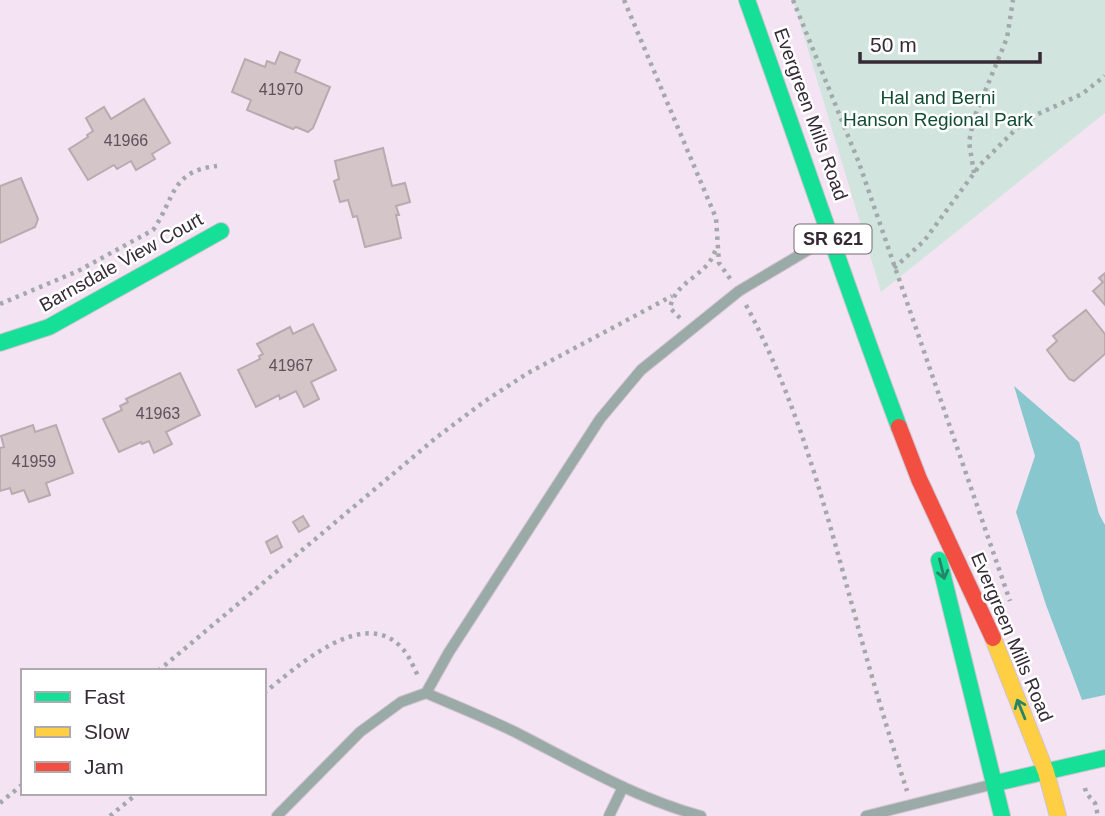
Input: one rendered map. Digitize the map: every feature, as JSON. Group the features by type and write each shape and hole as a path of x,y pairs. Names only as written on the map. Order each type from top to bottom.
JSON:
{"main road":[{"name":"Evergreen Mills Road","path":"747,0 833,239 857,315 919,479 992,636 1046,772 1058,816"},
{"name":"Barnsdale View Court","path":"0,343 49,327 221,231"},
{"name":"Evergreen Mills Road","path":"919,479 1002,816"},
{"path":"996,783 1105,758"}],"lane":[{"path":"277,816 360,732 401,702 426,693 449,652 600,419 641,370 739,291 808,250 833,239"},
{"path":"426,693 513,731 623,786 670,807 701,816"},
{"path":"866,816 996,783"},
{"path":"609,816 623,786"}],"path":[{"path":"624,0 716,218 719,264 739,291 767,345 810,454 876,694 912,805"},
{"path":"793,0 859,163 1012,607"},
{"path":"974,173 969,142 974,118 1007,38 1013,0"},
{"path":"894,268 924,241 974,173 1016,129 1038,114 1082,94 1105,76"},
{"path":"0,304 78,271 153,230 171,194 183,178 199,168 217,166"},
{"path":"160,669 437,437 528,373 673,296 687,280 708,264 718,247"},
{"path":"673,296 670,307 691,330"},
{"path":"266,691 318,652 351,635 366,634 391,638 401,648 426,693"},
{"path":"1079,764 1086,793 1095,803 1098,816"},
{"path":"0,803 21,786"},
{"path":"110,816 136,795"}],"green space":[{"name":"Hal and Berni Hanson Regional Park","path":"793,0 1105,0 1105,113 881,292"}],"water":[{"path":"1014,386 1079,442 1099,514 1105,525 1105,695 1082,700 1046,605 1016,512 1035,456"}],"building":[{"path":"280,52 300,60 295,72 330,87 313,128 308,132 296,127 293,129 247,110 251,100 232,92 245,59 265,67 267,61 275,64"},
{"path":"144,99 170,143 152,154 155,159 136,170 131,161 117,169 114,165 88,180 69,149 93,131 86,118 104,107 111,119"},
{"path":"383,148 392,186 405,183 410,202 396,206 401,238 365,247 357,216 353,217 348,200 340,202 334,181 339,179 335,161"},
{"path":"21,178 38,219 35,227 0,243 0,186"},
{"path":"1105,273 1105,305 1093,291 1103,282 1099,278"},
{"path":"1086,310 1105,334 1105,354 1074,381 1069,379 1047,350 1057,341 1053,336"},
{"path":"313,324 336,370 311,382 319,399 304,407 296,391 280,399 279,395 256,407 238,370 260,359 259,356 263,354 257,344 290,327 293,334"},
{"path":"180,373 200,415 166,432 172,444 154,453 149,441 119,452 103,419 122,410 120,406 128,402 126,399"},
{"path":"33,425 35,432 56,425 73,473 46,483 50,495 29,502 24,490 12,494 10,488 0,491 0,448 4,447 1,436"},
{"path":"303,516 309,526 299,532 293,522"},
{"path":"277,536 282,547 271,553 266,542"}],"traffic: fast":[{"path":"747,0 899,427"},
{"path":"0,343 49,327 221,231"},
{"path":"939,560 1002,816"},
{"path":"996,783 1105,758"}],"traffic: slow":[{"path":"993,638 1046,772 1058,816"}],"traffic: jam":[{"path":"899,427 919,479 993,638"}]}
